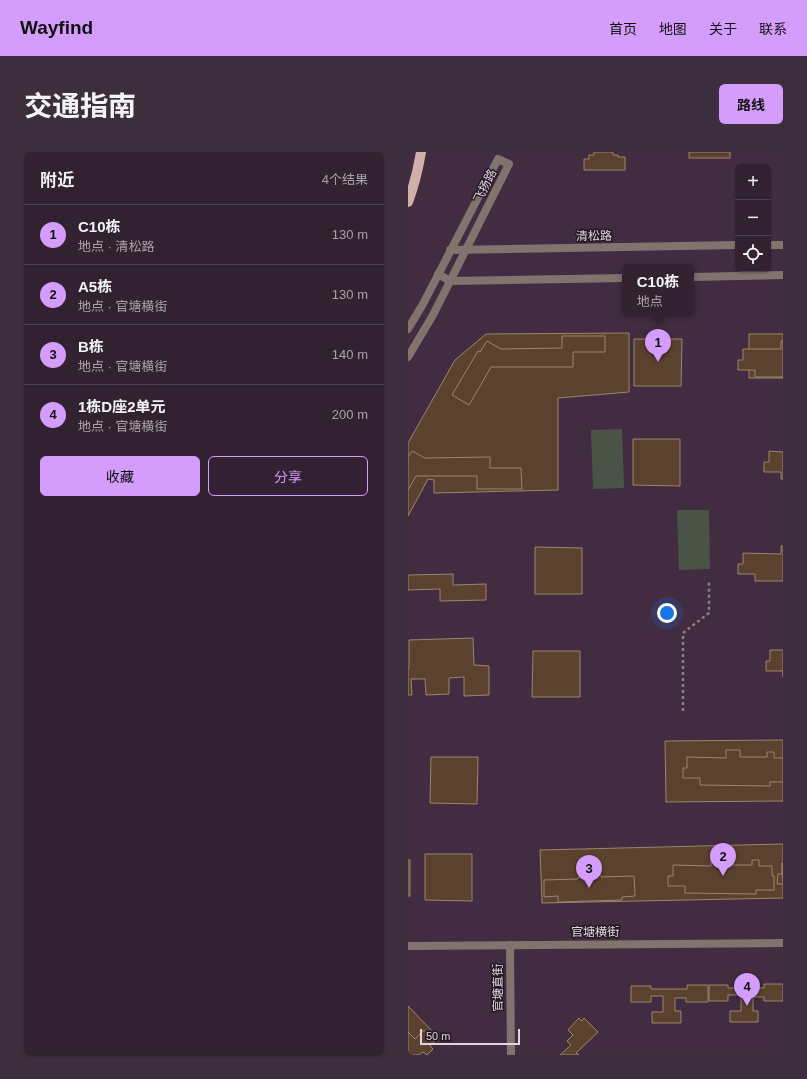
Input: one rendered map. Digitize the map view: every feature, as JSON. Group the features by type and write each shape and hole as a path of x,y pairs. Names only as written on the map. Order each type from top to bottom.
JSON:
{"main road":[{"path":"408,202 414,186 421,152"}],"street":[{"name":"飞扬路","path":"408,329 423,304 498,159 509,164 433,315 408,357"},
{"name":"清松路","path":"450,250 735,245"},
{"path":"771,245 783,245"},
{"path":"438,274 450,281 622,278"},
{"path":"694,277 783,275"},
{"name":"官塘横街","path":"408,946 783,943"},
{"name":"官塘直街","path":"510,945 511,1055"}],"path":[{"path":"683,711 683,633 709,612 709,580"}],"green space":[{"path":"622,429 624,488 593,489 591,430"},
{"path":"677,510 709,510 710,569 679,570"}],"building":[{"path":"594,152 613,152 613,155 625,157 625,170 584,170 584,159 589,159 589,155 594,155"},
{"path":"689,152 730,152 730,158 689,158"},
{"path":"629,333 629,392 558,398 558,490 434,493 434,480 428,479 408,516 408,443 455,360 486,334"},
{"path":"749,334 783,334 783,378 749,378"},
{"path":"562,336 605,336 605,352 573,352 573,367 491,367 469,405 452,395 478,351 480,352 487,341 501,349 562,348"},
{"path":"634,339 682,339 681,386 634,386"},
{"path":"781,341 783,341 783,377 755,377 755,370 738,370 738,360 743,360 743,349 781,349"},
{"path":"633,439 680,439 680,486 633,485"},
{"path":"412,451 425,458 490,457 490,468 521,468 522,489 477,489 477,476 416,476 408,490 408,457"},
{"path":"769,451 783,452 783,479 781,479 781,472 764,472 764,462 769,462"},
{"path":"781,546 783,546 783,581 755,581 755,574 738,574 738,564 743,564 743,553 781,554"},
{"path":"535,547 582,548 582,594 535,594"},
{"path":"453,574 453,585 486,584 486,600 440,601 440,589 408,590 408,575"},
{"path":"473,638 474,665 489,666 489,695 464,696 464,677 449,678 449,694 426,695 425,679 411,679 412,695 408,695 409,640"},
{"path":"770,650 783,650 783,671 766,671 766,661 770,661"},
{"path":"533,651 580,651 580,697 532,697"},
{"path":"783,740 783,801 666,802 665,741"},
{"path":"726,750 740,750 740,757 767,757 767,752 774,752 774,758 783,758 783,782 770,782 770,786 700,785 700,778 683,778 683,768 687,768 687,757 726,758"},
{"path":"431,757 478,757 477,804 430,803"},
{"path":"783,844 783,898 542,903 540,850"},
{"path":"425,854 472,854 472,901 425,900"},
{"path":"711,858 726,858 726,865 752,865 752,860 759,860 759,866 772,866 774,890 756,890 756,894 685,893 685,886 668,886 668,876 673,876 673,865 711,866"},
{"path":"408,860 410,860 410,896 408,896"},
{"path":"782,863 783,884 777,884 778,874 782,874"},
{"path":"583,871 594,871 594,875 601,875 601,877 634,876 635,896 622,897 622,900 558,902 558,896 544,897 544,880 578,879 578,877 584,877"},
{"path":"764,984 783,984 783,1001 764,1001 764,997 753,997 753,1011 758,1011 758,1022 730,1022 730,1011 741,1011 741,995 728,995 728,1001 709,1001 709,985 728,985 728,988 764,988"},
{"path":"687,985 708,985 708,1002 686,1002 686,998 675,998 675,1011 681,1011 681,1023 652,1023 652,1012 663,1012 663,996 651,996 651,1002 631,1002 631,986 651,986 651,989 687,989"},
{"path":"408,1006 436,1035 408,1055"},
{"path":"579,1018 582,1021 584,1018 598,1032 576,1053 579,1055 560,1055 571,1045 567,1041 573,1035 568,1030"},
{"path":"424,1030 435,1041 430,1046 433,1049 427,1055 423,1052 419,1055 408,1055 408,1032 415,1039"}],"place":[{"name":"C10栋","path":"658,362"},
{"name":"A5栋","path":"723,876"},
{"name":"B栋","path":"589,888"},
{"name":"1栋D座2单元","path":"747,1006"}]}
